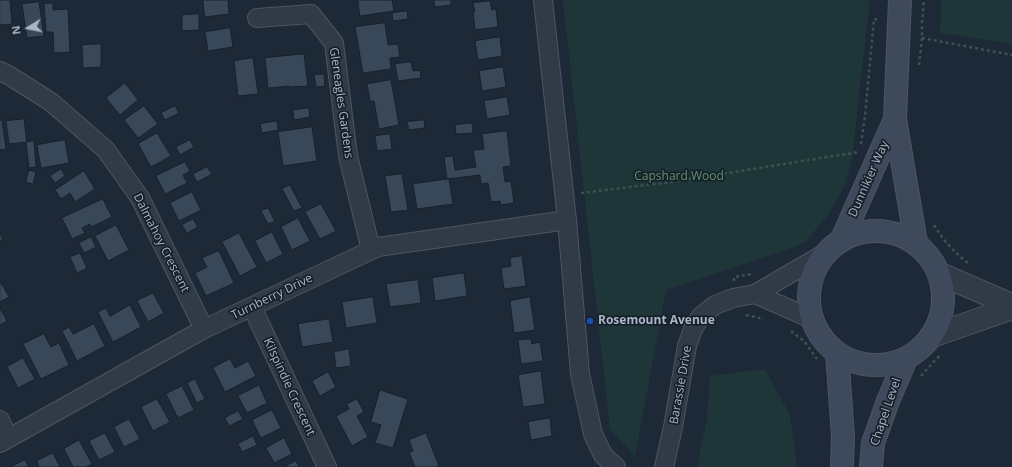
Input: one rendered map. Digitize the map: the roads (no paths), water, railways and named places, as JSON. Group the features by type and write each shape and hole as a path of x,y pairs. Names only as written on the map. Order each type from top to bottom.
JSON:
{"main road":[{"name":"Dunnikier Way","path":"900,0 896,119 916,243"},
{"name":"Dunnikier Way","path":"842,239 896,119"},
{"path":"879,230 899,234 916,243 930,256 940,274 944,295 937,345 920,350 906,359 889,365 871,366 853,362 837,353 821,338 812,319 808,296 812,274 824,254 842,239 860,232 879,230"},
{"path":"837,353 843,436 842,467"},
{"name":"Chapel Level","path":"871,467 873,443 888,401 906,359"}],"street":[{"path":"543,0 567,220 580,374 593,434 603,455 616,467"},
{"name":"Gleneagles Gardens","path":"257,18 311,14 334,43 348,156 371,250"},
{"name":"Dalmahoy Crescent","path":"0,71 51,102 106,150 140,198 204,330"},
{"name":"Turnberry Drive","path":"4,440 204,330 378,246 567,220"},
{"path":"755,294 824,254"},
{"path":"940,274 1012,307"},
{"path":"755,294 812,319"},
{"name":"Barassie Drive","path":"664,467 673,427 687,346 693,329 701,316 715,305 733,298 755,294"},
{"path":"937,345 1012,307"},
{"name":"Kilspindie Crescent","path":"252,308 327,467"},
{"path":"0,420 4,440"}],"place":[{"name":"Rosemount Avenue","path":"590,321"}],"park label":[{"name":"Capshard Wood","path":"679,177"}]}
